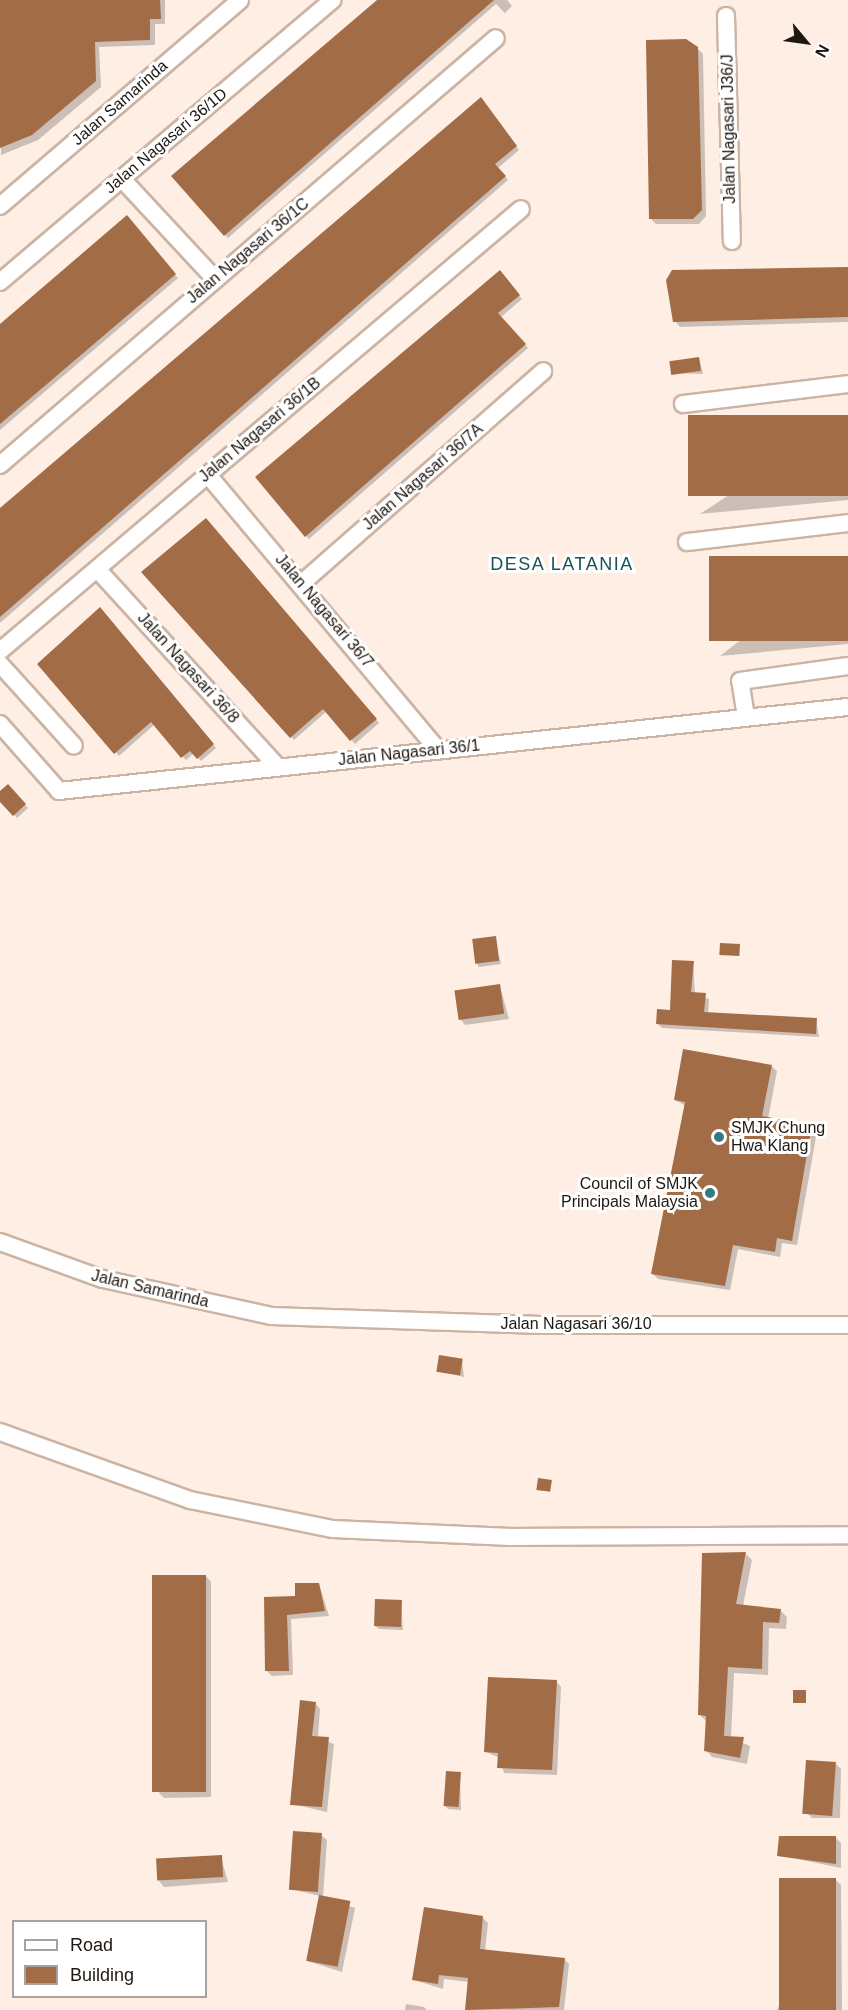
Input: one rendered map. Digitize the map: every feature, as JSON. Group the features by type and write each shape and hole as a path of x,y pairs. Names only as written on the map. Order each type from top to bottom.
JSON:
{"street":[{"name":"Jalan Samarinda","path":"0,206 240,0"},
{"name":"Jalan Nagasari 36/1D","path":"0,282 332,0"},
{"name":"Jalan Nagasari J36/J","path":"726,16 732,241"},
{"name":"Jalan Nagasari 36/1C","path":"0,465 496,38"},
{"path":"122,178 214,279"},
{"name":"Jalan Nagasari 36/1B","path":"0,651 521,209"},
{"name":"Jalan Nagasari 36/7A","path":"303,583 543,371"},
{"path":"683,404 848,384"},
{"name":"Jalan Nagasari 36/7","path":"208,475 303,583 438,750"},
{"path":"687,542 848,522"},
{"name":"Jalan Nagasari 36/8","path":"97,569 279,767"},
{"path":"0,664 74,746"},
{"path":"746,717 740,681 848,666"},
{"name":"Jalan Nagasari 36/1","path":"0,724 58,791 848,707"},
{"name":"Jalan Samarinda","path":"0,1242 103,1278 271,1316 304,1317"},
{"name":"Jalan Nagasari 36/10","path":"304,1317 542,1325 848,1325"},
{"path":"0,1432 190,1500 324,1528 511,1537 848,1535"}],"building":[{"path":"0,0 160,0 161,19 150,19 150,40 95,42 96,81 32,135 0,148"},
{"path":"377,0 494,0 224,236 171,176"},
{"path":"686,39 698,47 702,210 693,219 649,219 646,40"},
{"path":"481,97 517,146 495,164 506,176 0,617 0,508"},
{"path":"127,215 176,274 0,424 0,324"},
{"path":"848,267 848,317 673,322 666,280 672,270"},
{"path":"500,270 520,295 498,313 526,344 305,537 255,477"},
{"path":"699,357 701,371 671,375 669,361"},
{"path":"688,415 848,415 848,496 688,496"},
{"path":"206,518 377,719 350,741 323,709 290,738 141,572"},
{"path":"709,556 848,556 848,641 709,641"},
{"path":"100,607 214,744 197,759 190,751 181,758 151,722 114,754 37,664"},
{"path":"8,784 26,804 13,816 0,802 0,791"},
{"path":"496,936 499,961 475,964 472,939"},
{"path":"720,943 740,944 739,956 719,955"},
{"path":"672,960 694,961 691,992 706,993 704,1012 817,1018 816,1034 656,1024 657,1009 670,1010"},
{"path":"500,984 504,1014 459,1020 454,990"},
{"path":"683,1049 772,1065 762,1116 812,1125 792,1241 777,1238 775,1252 733,1245 725,1286 651,1274 685,1102 674,1100"},
{"path":"439,1355 463,1359 460,1376 436,1372"},
{"path":"538,1478 552,1480 550,1492 536,1490"},
{"path":"746,1552 736,1604 781,1609 779,1623 763,1622 762,1669 728,1667 724,1736 744,1737 740,1758 704,1751 706,1716 698,1715 702,1553"},
{"path":"152,1575 206,1575 206,1792 152,1792"},
{"path":"295,1583 319,1583 325,1611 287,1615 289,1671 265,1671 264,1597 295,1596"},
{"path":"375,1599 402,1600 401,1627 374,1626"},
{"path":"488,1677 557,1680 552,1770 497,1768 498,1753 484,1752"},
{"path":"793,1690 806,1690 806,1703 793,1703"},
{"path":"300,1700 316,1702 312,1736 329,1737 322,1807 290,1805"},
{"path":"806,1760 836,1762 832,1816 802,1814"},
{"path":"446,1771 461,1772 459,1807 444,1806"},
{"path":"293,1831 322,1833 318,1892 289,1890"},
{"path":"779,1836 836,1836 836,1864 777,1856"},
{"path":"222,1855 223,1877 157,1880 156,1858"},
{"path":"779,1878 836,1878 836,2010 779,2010"},
{"path":"319,1895 350,1901 338,1967 306,1961"},
{"path":"424,1907 483,1916 480,1949 565,1958 559,2007 465,2010 468,1978 439,1975 438,1984 412,1980"}],"place":[{"name":"SMJK Chung Hwa Klang","path":"719,1137"},
{"name":"Council of SMJK Principals Malaysia","path":"710,1193"}],"district":[{"name":"DESA LATANIA","path":"562,564"}]}
